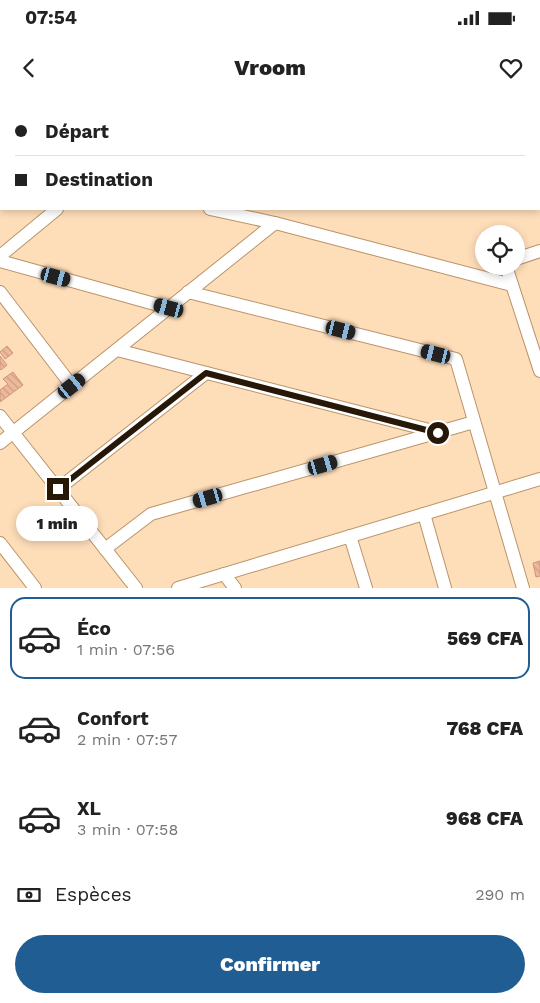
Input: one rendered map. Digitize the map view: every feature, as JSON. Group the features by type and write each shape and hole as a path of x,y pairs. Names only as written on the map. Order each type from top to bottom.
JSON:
{"street":[{"path":"0,256 56,210"},
{"path":"221,210 253,213 275,223 512,285"},
{"path":"0,443 275,223"},
{"path":"525,256 540,251"},
{"path":"0,261 169,308"},
{"path":"509,275 540,371"},
{"path":"0,292 72,386"},
{"path":"188,292 456,359 523,588"},
{"path":"117,350 438,433"},
{"path":"58,489 206,373"},
{"path":"0,416 136,588"},
{"path":"105,549 151,514 474,422"},
{"path":"178,588 540,479"},
{"path":"424,514 445,588"},
{"path":"350,536 366,588"},
{"path":"0,543 35,588"},
{"path":"224,574 235,588"}],"building":[{"path":"7,346 13,353 5,359 0,352"},
{"path":"0,356 7,365 1,370 0,369"},
{"path":"13,372 23,385 0,402 0,390 8,384 3,379"},
{"path":"540,561 540,576 536,577 533,563"}],"route":[{"path":"58,489 206,373 438,433"}]}
